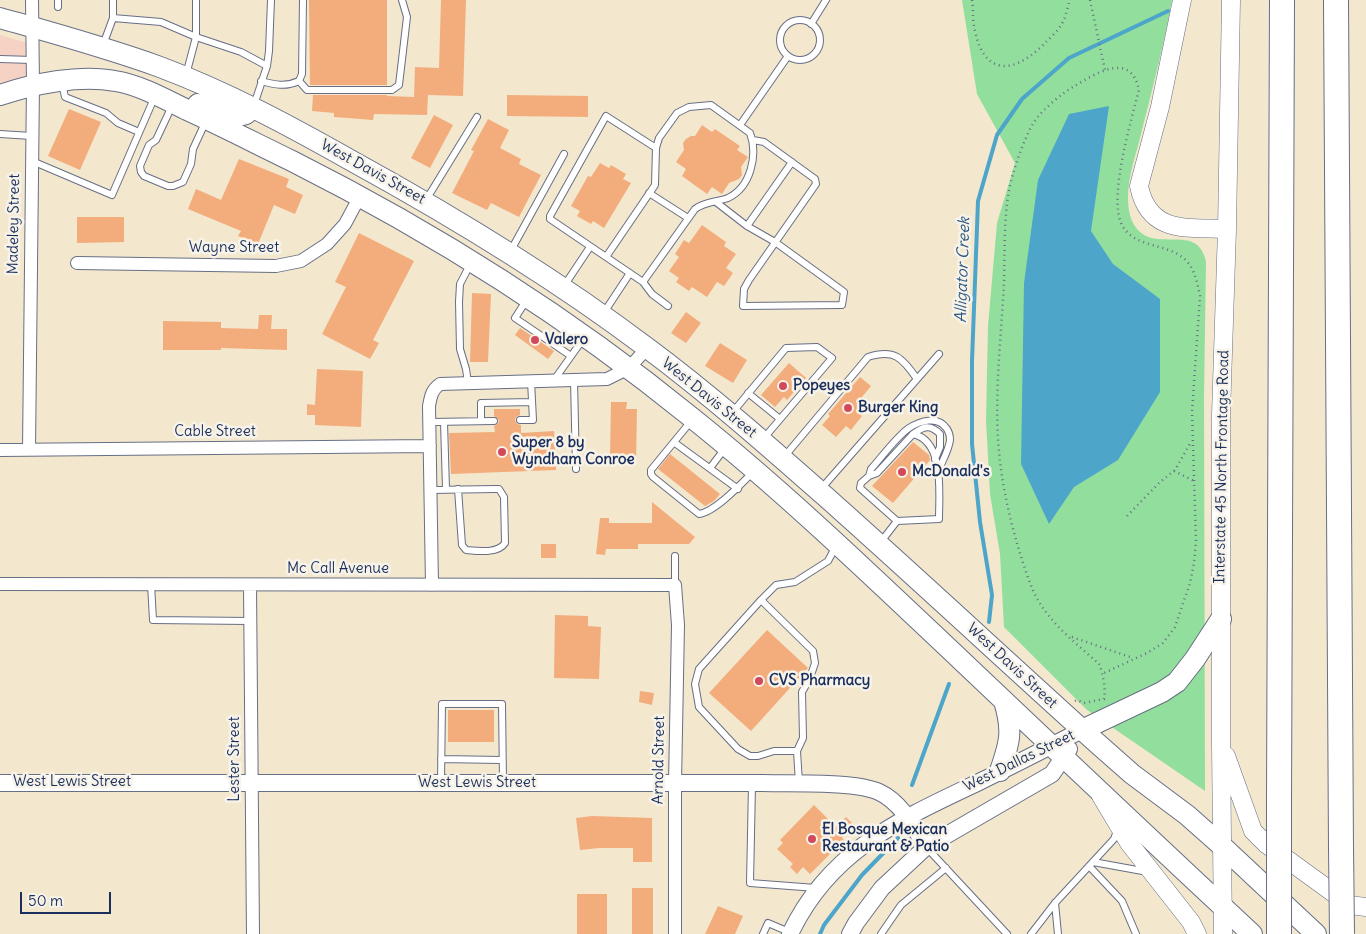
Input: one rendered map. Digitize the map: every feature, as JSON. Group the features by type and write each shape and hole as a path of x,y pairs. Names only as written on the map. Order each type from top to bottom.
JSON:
{"highway":[{"path":"1279,934 1282,0"},
{"path":"1336,0 1342,934"}],"main road":[{"path":"1182,0 1160,107 1139,186 1141,198 1149,212 1159,221 1170,226 1227,229"},
{"name":"Interstate 45 North Frontage Road","path":"1223,934 1221,744 1222,414 1230,0"},
{"name":"West Davis Street","path":"0,18 162,68 295,129 425,201 509,253 603,315 730,414 820,491 1082,730 1132,774 1187,815 1316,934"},
{"name":"West Davis Street","path":"0,95 33,84 84,80 115,81 165,99 360,196 472,262 527,298 629,368 755,470 838,544 1252,934"},
{"path":"165,99 210,106 238,116 246,114 252,108"},
{"path":"360,196 368,190 378,190 393,199 425,201"},
{"path":"838,544 854,551 868,552 879,544"},
{"path":"1082,730 1162,692 1177,682 1195,659 1221,619"},
{"path":"1000,771 1008,749 1010,736 1010,719 1004,701"},
{"path":"1221,744 1254,831 1266,844 1350,905 1366,906"},
{"path":"1096,787 1118,827 1191,922 1197,934"}],"street":[{"name":"Madeley Street","path":"29,449 33,84 32,0"},
{"name":"Wayne Street","path":"77,263 276,266 301,261 327,244 345,224 360,196"},
{"path":"432,585 429,406 433,389 440,384 607,379 629,368 647,348"},
{"name":"Cable Street","path":"0,450 430,446"},
{"name":"Mc Call Avenue","path":"0,584 675,586"},
{"name":"Lester Street","path":"250,584 253,934"},
{"name":"Arnold Street","path":"675,586 678,625 675,934"},
{"name":"West Dallas Street","path":"790,933 796,920 829,875 874,836 906,816 1000,771 1058,751 1082,730"},
{"name":"West Dallas Street","path":"850,934 882,888 926,847 1052,774 1058,751"},
{"name":"West Lewis Street","path":"0,783 752,783 851,786 879,792 892,802 906,816 926,847"}],"lane":[{"path":"102,48 113,18 113,0"},
{"path":"185,78 196,37 196,0"},
{"path":"252,108 267,66 270,0"},
{"path":"300,81 302,74 304,0"},
{"path":"300,81 307,90 392,90 399,85 407,17 402,0"},
{"path":"811,24 826,0"},
{"path":"113,18 161,22 196,37 241,52 267,66"},
{"path":"799,21 815,27 819,37 818,48 815,53 801,60 794,60 788,56 780,45 782,32 792,22 799,21"},
{"path":"740,125 788,56"},
{"path":"0,59 32,60"},
{"path":"261,81 278,86 300,81"},
{"path":"61,82 65,97 106,113 118,123 140,132"},
{"path":"165,99 156,140 149,145 140,166 144,176 168,186 174,186 183,182 191,164 193,149 207,119"},
{"path":"31,160 112,195 140,132 165,99"},
{"path":"606,257 656,181 656,148 659,138 677,113 689,107 711,105 740,125 750,133 753,140 753,162 750,173 737,191 729,197 698,206 642,282"},
{"path":"656,148 606,116 550,216 551,221 630,273 668,306"},
{"path":"425,201 477,117"},
{"path":"0,134 32,136"},
{"path":"716,202 747,226 775,242 844,292 842,305 743,306 744,288 775,242 816,184 815,179 764,142 753,140"},
{"path":"509,253 564,154"},
{"path":"747,226 792,162"},
{"path":"649,194 688,218"},
{"path":"563,288 590,247"},
{"path":"468,383 460,350 459,292 462,279 472,262"},
{"path":"603,315 630,273"},
{"path":"527,298 515,318 571,356"},
{"path":"554,380 585,337"},
{"path":"730,414 786,348 817,347 832,358 762,441"},
{"path":"783,459 868,357 890,353 901,359 917,379"},
{"path":"820,491 939,354"},
{"path":"574,380 576,469"},
{"path":"520,420 533,420 531,381"},
{"path":"748,393 780,419"},
{"path":"480,421 481,403 532,402"},
{"path":"693,418 652,470 651,474 698,514 711,509 738,489 755,470"},
{"path":"870,476 871,469 907,429 928,420 938,421 945,426 949,434 948,448 939,470"},
{"path":"430,422 494,421"},
{"path":"444,422 446,489"},
{"path":"913,434 926,439 930,444 935,459 939,470 939,519 897,521 860,488 861,483 877,473 913,434 926,426 931,426 940,434 940,447 935,459"},
{"path":"675,442 738,489"},
{"path":"710,468 727,446"},
{"path":"431,490 446,489 458,489 496,489 502,492 504,497 505,543 501,548 474,551 466,550 462,545 458,489"},
{"path":"879,544 897,521"},
{"path":"797,751 774,750 758,756 750,756 738,749 699,707 695,684 699,669 776,585 795,582 828,561 838,544"},
{"path":"675,556 675,586"},
{"path":"151,584 153,620 250,621"},
{"path":"761,600 812,651 815,662 810,678 802,692 803,738 797,751 799,784"},
{"path":"441,782 442,704 502,704 503,783"},
{"path":"441,759 502,760"},
{"path":"752,783 750,883 818,888"},
{"path":"1031,934 1055,903 1114,839 1118,827"},
{"path":"926,847 1007,934"},
{"path":"1091,864 1153,873"},
{"path":"1091,864 1122,901 1136,934"},
{"path":"881,934 902,905 946,868"},
{"path":"1055,903 1058,934"},
{"path":"763,934 768,923 790,933"}],"path":[{"path":"972,0 972,17 979,45 994,64 1002,67 1013,66 1026,60 1039,50 1063,24 1070,0"},
{"path":"1090,0 1105,70"},
{"path":"1073,702 1077,700 1084,703 1104,699 1102,674 1099,664 1048,614 1032,588 1008,506 1000,460 998,421 1000,342 1008,199 1013,175 1035,121 1070,88 1098,72 1114,67 1123,68 1131,73 1137,81 1138,90 1119,180 1117,201 1121,222 1129,234 1140,242 1168,249 1190,265 1197,280 1200,296 1192,412 1194,563 1183,607 1175,627 1159,647 1102,674"},
{"path":"1127,516 1159,483 1174,471 1192,441"},
{"path":"1174,471 1194,482"},
{"path":"1070,636 1135,659"}],"shaded area":[{"path":"0,35 27,43 26,78 0,86"}],"green space":[{"path":"962,0 1172,0 1131,172 1128,202 1132,220 1140,232 1148,237 1178,239 1196,244 1202,251 1206,262 1204,396 1205,791 1087,710 1004,627 1000,554 990,494 986,420 988,326 997,223 1015,163 977,94"}],"water":[{"path":"1109,106 1091,231 1113,264 1160,299 1160,392 1118,460 1074,487 1049,524 1021,464 1024,283 1038,180 1069,114"}],"building":[{"path":"309,0 387,0 387,85 310,85"},
{"path":"441,0 466,0 463,96 428,95 427,115 374,114 373,120 334,117 334,113 312,111 313,95 414,97 415,67 439,68"},
{"path":"507,95 588,96 588,117 507,116"},
{"path":"69,109 101,122 80,170 48,156"},
{"path":"434,115 453,125 430,168 411,158"},
{"path":"488,119 509,130 500,148 521,159 519,164 541,175 519,217 491,203 487,210 452,193 474,151 471,150"},
{"path":"702,125 712,132 715,129 740,146 737,150 748,157 741,167 742,175 739,179 729,183 722,194 712,187 707,194 682,176 686,169 676,162 684,150 683,143 691,136 695,136"},
{"path":"239,159 289,179 286,187 303,195 295,214 274,205 258,244 238,236 241,231 188,209 196,189 221,200"},
{"path":"600,163 609,168 611,165 626,174 623,179 631,183 604,228 593,221 591,224 577,216 580,211 571,206 588,176 591,177"},
{"path":"77,217 124,217 124,242 77,243"},
{"path":"702,225 726,242 724,246 736,254 726,268 733,273 724,286 717,282 707,297 692,287 689,291 676,282 679,278 669,271 679,257 675,254 684,240 689,243"},
{"path":"359,233 414,261 373,340 379,343 370,359 322,334 346,287 335,282"},
{"path":"472,293 491,294 488,362 470,362"},
{"path":"686,312 701,323 686,343 671,333"},
{"path":"259,315 272,315 271,329 287,329 287,350 221,348 221,350 163,350 163,321 221,322 221,328 258,329"},
{"path":"520,328 554,351 548,359 515,335"},
{"path":"720,343 747,360 733,383 705,366"},
{"name":"Popeyes","path":"789,363 806,378 787,400 784,397 775,407 761,395"},
{"path":"317,369 363,371 361,427 315,425 315,415 307,415 307,404 315,405"},
{"name":"Burger King","path":"860,377 871,386 862,397 869,403 859,413 862,416 851,430 846,426 836,437 822,425 830,416 828,414"},
{"path":"611,402 627,402 626,409 637,409 636,464 612,463 612,456 610,456"},
{"name":"Super 8 by Wyndham Conroe","path":"494,409 520,409 520,415 515,420 517,424 521,425 521,433 554,431 556,470 451,474 449,433 495,432 494,426 498,424 499,420 494,416"},
{"name":"McDonald's","path":"913,442 929,455 930,460 893,503 872,486"},
{"path":"670,454 720,494 714,501 705,506 658,469"},
{"path":"652,502 695,537 689,544 638,544 638,549 606,549 605,555 596,554 600,518 609,518 609,523 652,523"},
{"path":"541,544 556,544 556,558 541,558"},
{"path":"555,615 588,616 588,626 601,627 599,679 554,678"},
{"name":"CVS Pharmacy","path":"767,630 808,668 751,731 709,693"},
{"path":"640,691 654,693 652,705 639,702"},
{"path":"448,710 494,710 494,742 448,742"},
{"name":"El Bosque Mexican Restaurant & Patio","path":"814,805 836,827 846,817 854,825 842,838 844,840 810,874 803,867 797,874 790,867 793,864 777,849 783,843 780,840"},
{"path":"592,816 652,818 652,862 633,862 633,848 580,850 576,818"},
{"path":"632,888 653,888 653,934 632,934"},
{"path":"577,894 607,894 607,934 577,934"},
{"path":"718,906 743,916 735,934 705,934"}],"waterway":[{"name":"Alligator Creek","path":"989,622 992,595 980,522 972,444 972,361 978,201 997,135 1022,99 1069,58 1168,11"},
{"name":"Alligator Creek","path":"912,785 949,684"},
{"name":"Alligator Creek","path":"820,934 824,925 862,875 898,838"}],"place":[{"name":"Valero","path":"535,340"},
{"name":"Popeyes","path":"783,386"},
{"name":"Burger King","path":"848,408"},
{"name":"Super 8 by Wyndham Conroe","path":"502,452"},
{"name":"McDonald's","path":"902,472"},
{"name":"CVS Pharmacy","path":"759,681"},
{"name":"El Bosque Mexican Restaurant & Patio","path":"812,839"}]}
